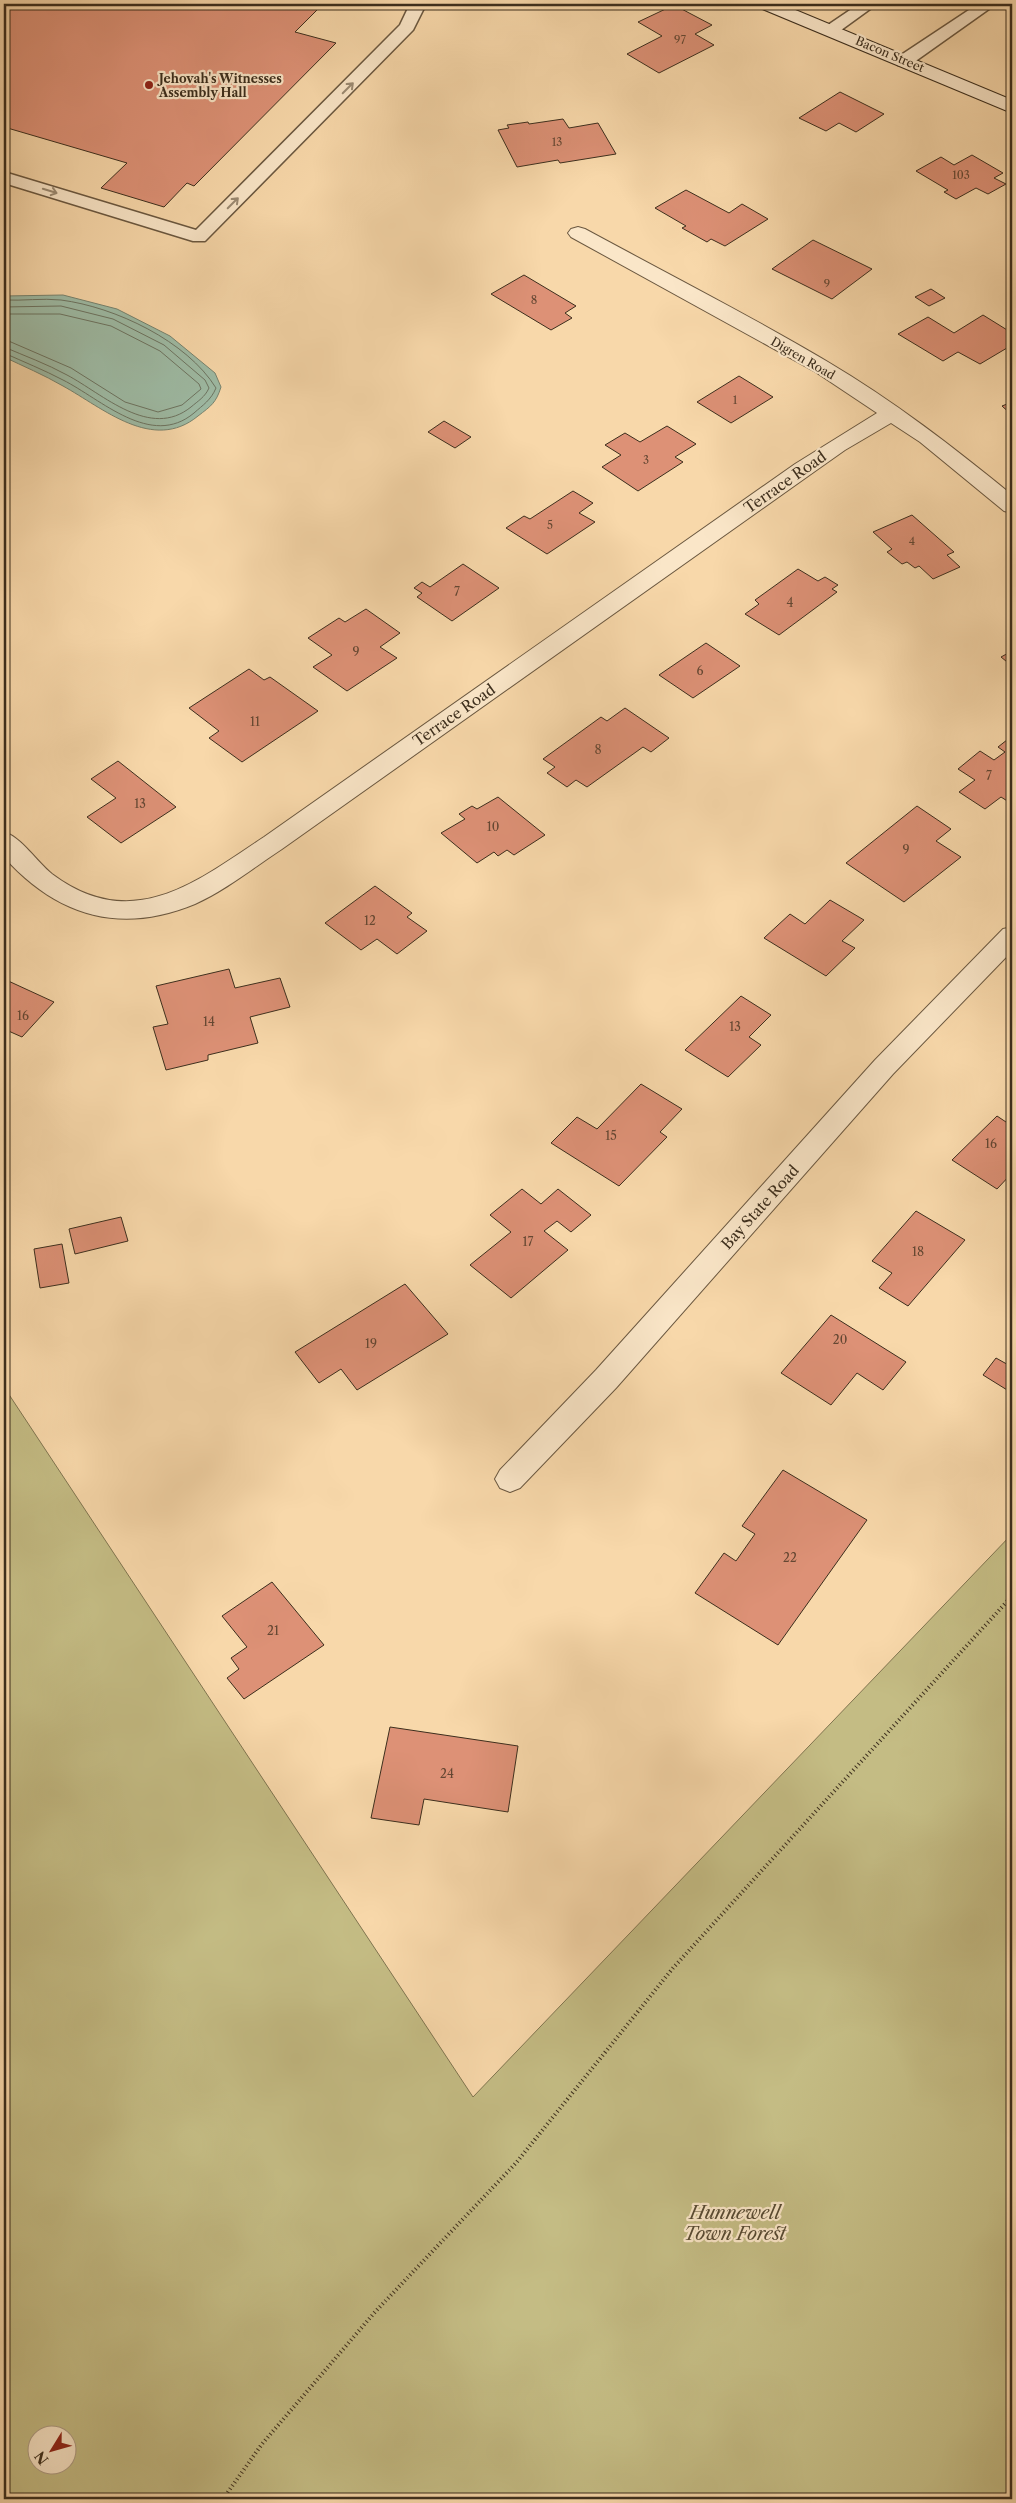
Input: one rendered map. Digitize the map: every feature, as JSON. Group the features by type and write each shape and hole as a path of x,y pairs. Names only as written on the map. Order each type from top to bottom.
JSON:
{"street":[{"name":"Bacon Street","path":"766,4 904,60 1012,107"},
{"name":"Digren Road","path":"578,233 821,367 934,442 1012,506"},
{"name":"Terrace Road","path":"4,841 24,866 47,885 76,902 111,911 151,909 186,897 273,843 838,445 893,413"},
{"name":"Bay State Road","path":"510,1479 606,1379 884,1067 1012,936"}],"lane":[{"path":"4,177 199,237 407,27 418,4"},
{"path":"831,30 869,4"},
{"path":"904,60 988,4"}],"path":[{"path":"223,2499 262,2444 375,2312 516,2163 673,1968 1012,1596"},
{"path":"4,2493 19,2499"}],"green space":[{"name":"Hunnewell Town Forest","path":"4,1387 473,2097 1012,1534 1012,2499 4,2499"}],"water":[{"path":"63,295 117,309 170,336 215,373 221,387 215,401 198,416 181,426 164,430 146,429 111,415 56,382 4,357 4,296"}],"building":[{"name":"Jehovah's Witnesses Assembly Hall","path":"4,4 323,4 295,32 336,43 194,186 187,183 164,207 101,188 127,163 4,127"},
{"path":"674,5 712,25 695,34 714,45 659,73 627,54 662,36 638,22"},
{"path":"840,92 884,114 856,132 839,123 826,131 799,118"},
{"path":"563,119 569,128 598,123 616,154 560,163 558,160 517,167 498,130 509,128 507,125"},
{"path":"972,155 1003,173 994,178 1006,184 988,194 976,188 956,199 944,192 948,190 916,171 941,157 954,165"},
{"path":"686,190 729,213 742,204 768,219 725,246 711,239 707,242 682,228 686,226 655,208"},
{"path":"813,240 872,269 832,299 772,269"},
{"path":"524,275 576,306 565,313 572,318 551,330 491,294"},
{"path":"931,289 945,298 929,306 915,297"},
{"path":"983,315 1012,333 1012,345 980,364 958,352 943,361 898,334 928,317 954,333"},
{"path":"739,376 773,397 731,423 697,402"},
{"path":"1012,402 1012,415 1002,406"},
{"path":"444,421 471,437 455,448 428,432"},
{"path":"667,426 696,444 675,457 683,462 638,491 602,467 621,455 605,445 625,433 640,442"},
{"path":"573,491 593,503 579,513 595,522 547,554 506,528 524,516 530,519"},
{"path":"912,515 954,552 947,555 960,567 933,579 919,566 915,568 907,562 902,564 887,552 892,549 873,532"},
{"path":"463,564 499,588 452,621 417,597 422,593 414,588 422,582 430,587"},
{"path":"798,569 818,581 825,577 838,585 832,589 837,592 779,635 745,614 759,604 755,600"},
{"path":"366,609 400,633 380,647 397,658 347,691 313,667 332,655 308,638 339,618 345,622"},
{"path":"706,643 740,666 693,698 659,675"},
{"path":"1012,651 1012,666 1001,657"},
{"path":"249,669 264,680 270,677 318,711 242,762 209,738 219,731 189,708"},
{"path":"625,708 669,738 651,752 643,747 587,787 576,780 567,787 547,773 555,767 543,759 601,717 607,721"},
{"path":"1012,736 1012,804 1001,797 985,809 959,792 975,780 958,769 980,751 994,760 1005,752 998,747"},
{"path":"118,761 176,807 121,843 87,817 116,798 91,779"},
{"path":"498,797 545,835 514,855 507,850 498,856 494,852 477,863 441,833 465,819 459,814 472,806 477,809"},
{"path":"917,806 951,829 936,841 961,857 904,902 846,863"},
{"path":"375,886 412,913 407,917 427,931 397,954 377,939 361,950 325,923"},
{"path":"830,900 864,920 842,941 855,948 826,976 764,938 790,914 805,924"},
{"path":"229,969 235,988 280,978 290,1007 250,1017 258,1043 208,1055 208,1060 166,1070 153,1027 168,1024 156,986"},
{"path":"4,979 54,1002 22,1037 4,1029"},
{"path":"741,996 771,1015 749,1037 761,1045 728,1077 685,1050"},
{"path":"641,1084 682,1109 660,1132 667,1137 619,1186 551,1143 577,1117 597,1129"},
{"path":"997,1116 1012,1126 1012,1173 997,1189 952,1160"},
{"path":"522,1189 541,1204 558,1189 591,1215 571,1232 557,1221 544,1231 568,1250 511,1298 470,1265 511,1232 490,1215"},
{"path":"916,1211 965,1240 908,1306 879,1288 892,1273 872,1261"},
{"path":"121,1217 128,1241 75,1254 69,1229"},
{"path":"62,1244 69,1283 40,1288 34,1249"},
{"path":"405,1284 448,1334 357,1390 341,1369 319,1383 295,1352"},
{"path":"831,1315 906,1362 883,1390 857,1373 831,1405 781,1373"},
{"path":"996,1358 1012,1367 1012,1393 983,1375"},
{"path":"783,1470 867,1520 778,1645 695,1593 724,1553 736,1561 755,1534 742,1526"},
{"path":"272,1582 324,1645 244,1699 227,1678 239,1669 231,1658 247,1647 222,1616"},
{"path":"390,1727 518,1746 508,1812 424,1799 419,1825 371,1818"}],"place":[{"name":"Jehovah's Witnesses Assembly Hall","path":"149,85"}]}
